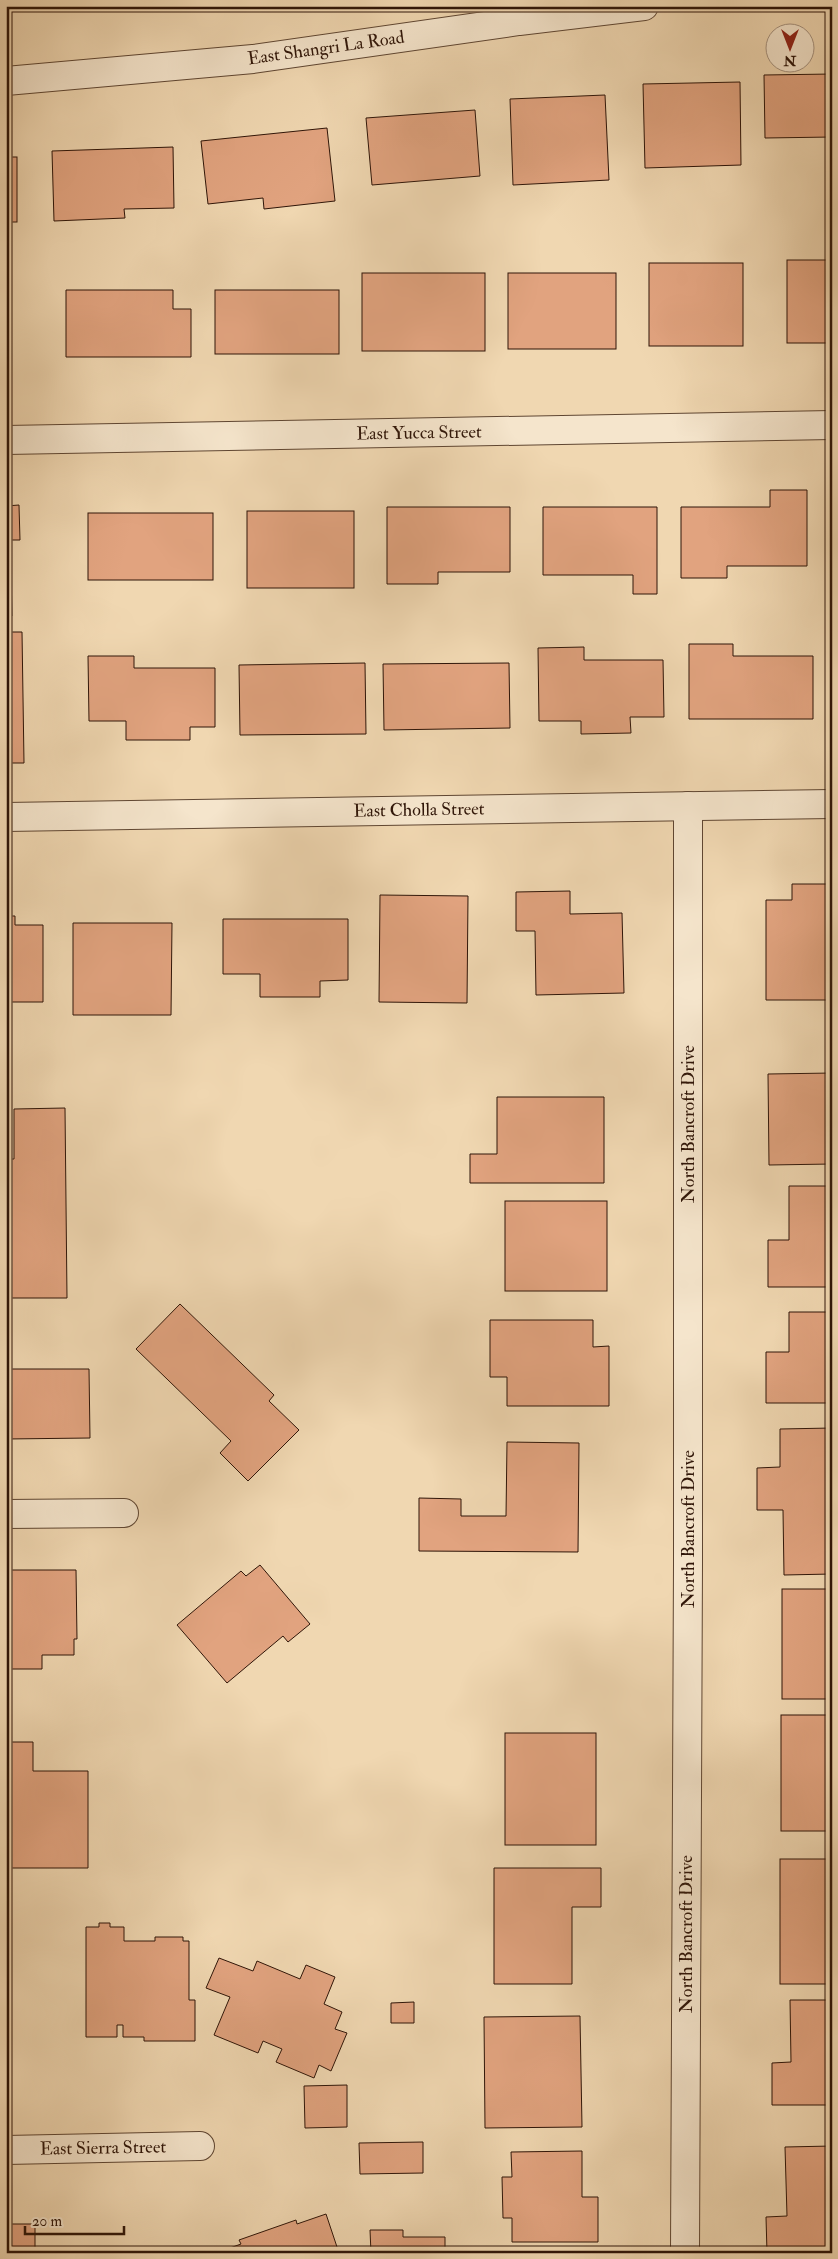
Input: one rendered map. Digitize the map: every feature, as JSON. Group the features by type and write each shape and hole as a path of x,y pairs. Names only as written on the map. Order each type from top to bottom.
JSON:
{"street":[{"name":"East Shangri La Road","path":"6,81 252,59 519,21 644,6"},
{"name":"East Yucca Street","path":"6,440 832,425"},
{"name":"East Cholla Street","path":"6,816 832,804"},
{"name":"North Bancroft Drive","path":"685,2253 688,1574 688,806"},
{"path":"6,1514 124,1513"},
{"name":"East Sierra Street","path":"6,2150 200,2146"}],"building":[{"path":"832,74 832,137 765,138 764,75"},
{"path":"740,82 741,165 645,168 643,84"},
{"path":"605,95 609,180 513,185 510,99"},
{"path":"475,110 480,176 372,185 366,118"},
{"path":"327,128 335,201 264,209 263,198 208,204 201,141"},
{"path":"173,147 174,208 124,209 125,218 54,221 52,151"},
{"path":"6,157 17,157 17,222 6,222"},
{"path":"787,260 832,260 832,343 787,343"},
{"path":"649,263 743,263 743,346 649,346"},
{"path":"362,273 485,273 485,351 362,351"},
{"path":"508,273 616,273 616,349 508,349"},
{"path":"66,290 173,290 173,309 191,309 191,357 66,357"},
{"path":"215,290 339,290 339,354 215,354"},
{"path":"770,490 807,490 807,566 727,566 727,578 681,578 681,507 770,507"},
{"path":"19,505 20,540 6,540 6,506"},
{"path":"387,507 510,507 510,572 438,572 438,584 387,584"},
{"path":"543,507 657,507 657,594 633,594 633,575 543,575"},
{"path":"247,511 354,511 354,588 247,588"},
{"path":"88,513 213,513 213,580 88,580"},
{"path":"6,573 11,573 12,616 6,617"},
{"path":"6,632 22,632 24,763 6,763"},
{"path":"689,644 733,644 733,656 813,656 813,719 689,719"},
{"path":"584,647 584,660 663,660 664,717 630,717 631,733 581,734 581,721 539,721 538,648"},
{"path":"88,656 134,656 134,668 215,668 215,727 190,727 190,740 126,740 126,721 89,721"},
{"path":"365,663 366,734 240,735 239,665"},
{"path":"509,663 510,728 384,730 383,664"},
{"path":"792,884 832,884 832,1000 766,1000 766,900 792,900"},
{"path":"570,891 570,914 622,913 624,993 536,995 535,931 516,931 516,892"},
{"path":"380,895 468,896 467,1003 379,1002"},
{"path":"6,916 15,916 15,925 43,925 43,1002 6,1002"},
{"path":"223,919 348,919 348,980 320,981 320,997 260,997 260,974 223,974"},
{"path":"73,923 172,923 171,1015 73,1015"},
{"path":"832,1073 832,1164 769,1165 768,1074"},
{"path":"497,1097 604,1097 604,1183 470,1183 470,1154 497,1154"},
{"path":"65,1108 67,1298 6,1298 6,1159 14,1159 14,1109"},
{"path":"789,1186 832,1186 832,1287 768,1287 768,1240 789,1240"},
{"path":"505,1201 607,1201 607,1291 505,1291"},
{"path":"180,1304 274,1395 269,1401 299,1430 248,1481 220,1453 231,1441 136,1349"},
{"path":"789,1312 832,1312 832,1403 766,1403 766,1352 789,1352"},
{"path":"490,1320 593,1320 593,1347 609,1346 609,1406 507,1406 507,1377 490,1377"},
{"path":"7,1369 89,1369 90,1438 6,1439"},
{"path":"832,1428 832,1574 784,1575 783,1510 757,1510 757,1468 780,1467 780,1429"},
{"path":"507,1442 579,1443 578,1552 419,1551 419,1498 461,1499 461,1516 506,1516"},
{"path":"260,1565 310,1624 288,1642 283,1636 227,1683 177,1625 241,1571 246,1576"},
{"path":"6,1570 76,1570 77,1639 74,1639 74,1655 42,1655 42,1669 6,1669"},
{"path":"782,1589 832,1589 832,1699 782,1699"},
{"path":"781,1715 832,1715 832,1831 781,1831"},
{"path":"505,1733 596,1733 596,1845 505,1845"},
{"path":"6,1742 33,1742 33,1771 88,1771 88,1868 6,1868"},
{"path":"780,1859 832,1859 832,1984 780,1984"},
{"path":"494,1868 601,1868 601,1907 572,1907 572,1984 494,1984"},
{"path":"99,1923 110,1923 110,1927 124,1927 124,1941 155,1941 155,1937 183,1937 183,1941 189,1941 189,2000 195,2000 195,2041 144,2041 144,2037 123,2037 123,2025 117,2025 117,2037 86,2037 86,1927 99,1927"},
{"path":"219,1958 253,1971 257,1961 300,1979 306,1965 335,1977 324,2004 342,2012 335,2029 347,2033 331,2071 319,2065 314,2078 276,2062 282,2049 263,2041 258,2053 214,2035 230,1997 206,1988"},
{"path":"790,2000 832,2000 832,2105 772,2105 772,2063 791,2062"},
{"path":"414,2002 414,2023 391,2023 391,2003"},
{"path":"580,2016 582,2127 485,2128 484,2017"},
{"path":"347,2085 347,2127 305,2128 304,2086"},
{"path":"423,2142 423,2173 360,2174 359,2143"},
{"path":"832,2146 832,2253 767,2253 766,2217 787,2216 785,2147"},
{"path":"582,2151 582,2197 598,2197 598,2242 512,2242 512,2218 503,2218 502,2177 512,2177 511,2152"},
{"path":"326,2214 339,2253 216,2253 241,2244 239,2240 296,2220 297,2224"},
{"path":"6,2224 35,2224 35,2253 6,2253"},
{"path":"370,2230 403,2230 403,2237 445,2237 445,2253 371,2253"},
{"path":"108,2248 168,2248 168,2253 108,2253"}]}
